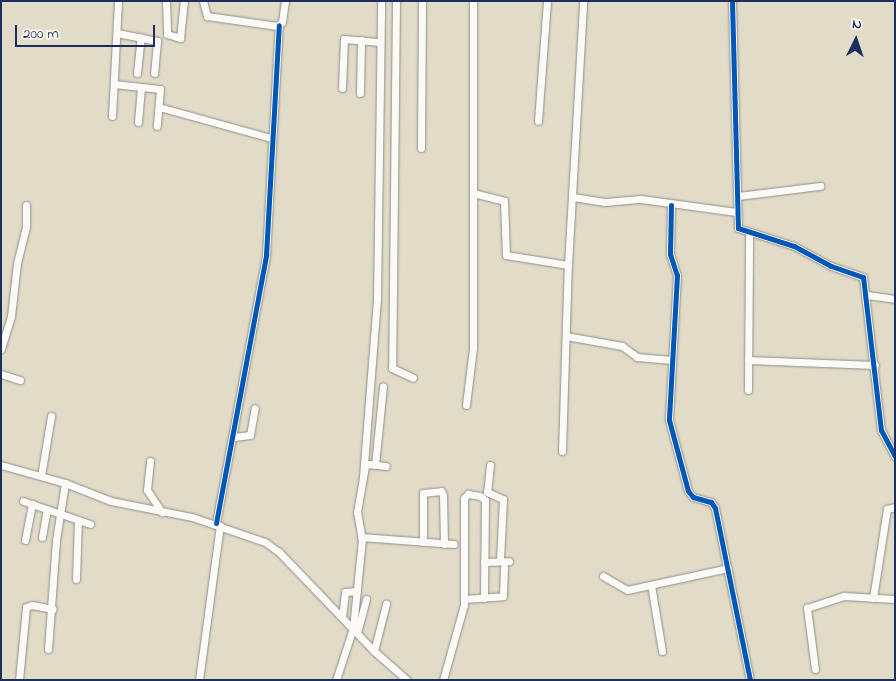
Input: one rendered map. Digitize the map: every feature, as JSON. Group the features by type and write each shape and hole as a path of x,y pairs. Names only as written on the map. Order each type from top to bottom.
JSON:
{"street":[{"path":"112,116 118,1"},
{"path":"166,1 168,34 180,38 184,1"},
{"path":"203,1 207,16 279,25"},
{"path":"199,680 218,524 266,255 271,138 279,25 285,1"},
{"path":"355,631 362,537 357,512 363,476 377,300 381,1"},
{"path":"396,1 392,368 413,378"},
{"path":"421,148 422,1"},
{"path":"466,406 473,348 473,1"},
{"path":"538,121 547,1"},
{"path":"562,452 568,265 583,1"},
{"path":"732,1 738,196 736,212 738,228 794,246 835,268 861,275 867,295 881,430 895,456"},
{"path":"117,33 158,42 154,73"},
{"path":"137,73 142,37"},
{"path":"342,88 343,39 380,42"},
{"path":"360,93 361,40"},
{"path":"114,84 160,90 157,126"},
{"path":"138,122 142,87"},
{"path":"159,107 271,138"},
{"path":"738,196 820,186"},
{"path":"473,193 504,202 506,255 568,265"},
{"path":"573,197 605,202 641,199 671,205 736,212"},
{"path":"1,349 11,316 16,272 26,228 26,205"},
{"path":"671,205 670,254 677,275 668,420 688,491 693,497 711,502 715,508 750,680"},
{"path":"748,390 749,233"},
{"path":"867,295 895,299"},
{"path":"566,336 622,346 637,356 672,360"},
{"path":"748,360 875,365"},
{"path":"1,374 20,380"},
{"path":"375,464 383,386"},
{"path":"234,436 250,435 255,408"},
{"path":"41,476 51,416"},
{"path":"150,461 147,490 162,512"},
{"path":"1,465 65,484 111,502 218,524 254,536 278,552 374,651 407,680"},
{"path":"363,476 366,465 386,466"},
{"path":"484,598 486,496 490,465"},
{"path":"48,649 60,514 65,484"},
{"path":"423,542 423,493 440,491 444,495 444,544"},
{"path":"443,680 464,599 464,498 468,494 503,500 503,596 464,599"},
{"path":"23,501 90,524"},
{"path":"25,540 32,504"},
{"path":"873,598 887,509 895,507"},
{"path":"42,537 47,509"},
{"path":"76,579 78,520"},
{"path":"362,537 454,544"},
{"path":"484,562 504,563"},
{"path":"603,576 627,590 728,568"},
{"path":"651,585 662,651"},
{"path":"342,617 345,592 357,591"},
{"path":"815,669 808,608 844,596 895,599"},
{"path":"336,680 366,598"},
{"path":"374,651 386,604"},
{"path":"19,680 26,607 32,605 53,609"}],"cycle path":[{"path":"732,1 738,228 794,246 831,266 863,277 881,430 895,456"},
{"path":"216,523 266,255 279,25"},
{"path":"671,205 670,254 677,275 669,420 688,491 693,497 711,502 715,508 750,680"}]}
